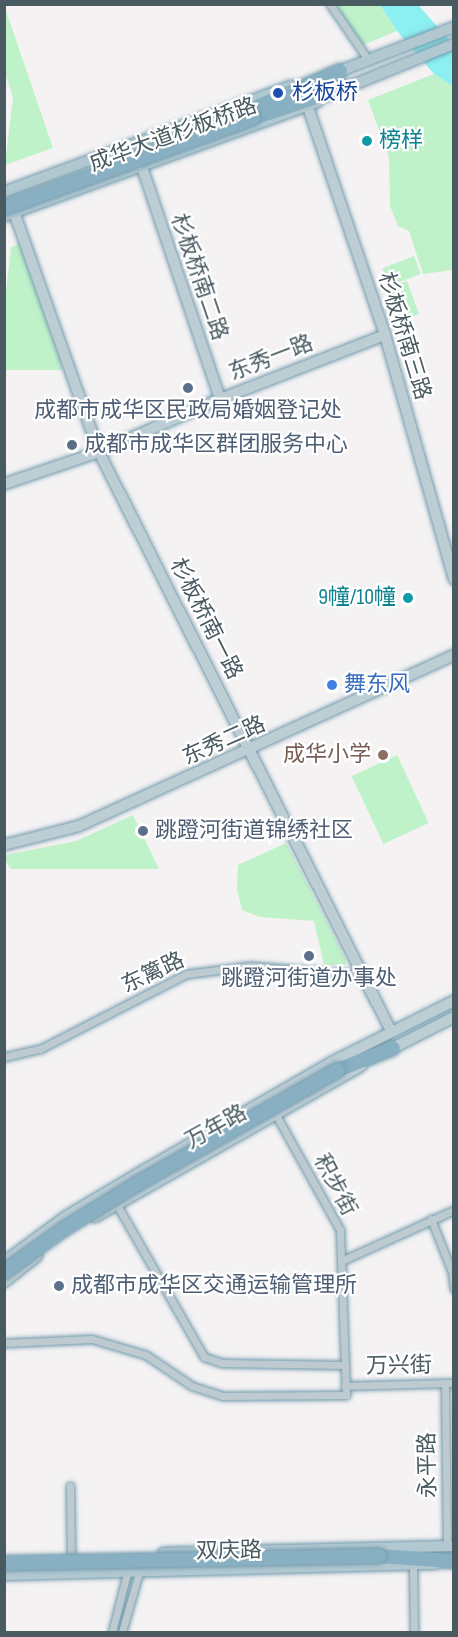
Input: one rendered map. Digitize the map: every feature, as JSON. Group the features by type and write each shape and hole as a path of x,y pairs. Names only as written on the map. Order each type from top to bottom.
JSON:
{"highway":[{"path":"8,212 252,114 340,71"},
{"path":"4,199 252,114 346,87"},
{"path":"4,1272 64,1229 137,1184 338,1070 393,1048"},
{"path":"4,1563 379,1556 453,1562"}],"main road":[{"name":"成华大道杉板桥路","path":"4,192 300,82 369,61 453,27"},
{"name":"成华大道杉板桥路","path":"8,212 308,107 346,87 453,44"},
{"name":"双庆路","path":"4,1558 450,1546"},
{"name":"双庆路","path":"4,1575 412,1567 453,1562"}],"street":[{"path":"330,4 369,61"},
{"name":"杉板桥南三路","path":"308,107 385,335 453,579"},
{"name":"杉板桥南二路","path":"141,167 220,399"},
{"name":"杉板桥南一路","path":"8,212 99,453 391,1031"},
{"name":"东秀一路","path":"4,484 99,453 220,399 385,335"},
{"name":"东秀二路","path":"4,845 80,826 251,751 453,655"},
{"name":"东篱路","path":"4,1057 40,1049 186,974 250,966 363,975"},
{"name":"万年路","path":"4,1262 65,1217 146,1169 391,1031 453,1001"},
{"name":"万年路","path":"4,1282 72,1231 117,1204 393,1048 453,1017"},
{"name":"积步街","path":"276,1115 340,1230 345,1386"},
{"path":"146,1169 141,1181 155,1183"},
{"path":"117,1204 204,1357 222,1363 345,1365"},
{"path":"341,1261 453,1210"},
{"path":"431,1219 452,1272 453,1289"},
{"path":"4,1343 92,1339 146,1355 192,1386 222,1396 346,1395 345,1386"},
{"name":"永平路","path":"444,1383 450,1546"},
{"name":"万兴街","path":"345,1386 453,1383"},
{"path":"70,1486 71,1556"},
{"path":"122,1632 134,1572 134,1554"},
{"path":"112,1632 134,1572 134,1554"},
{"path":"412,1567 414,1632"}],"green space":[{"path":"4,5 53,148 5,165 13,97 5,73"},
{"path":"336,5 380,5 397,31 363,45"},
{"path":"434,74 453,86 453,270 423,274 409,231 398,226 390,206 389,157 368,100"},
{"path":"19,244 61,361 62,370 5,370 5,301 11,247"},
{"path":"414,256 421,274 389,286 382,268"},
{"path":"407,281 419,314 400,321 388,288"},
{"path":"397,755 429,823 383,844 352,776"},
{"path":"133,815 159,869 11,869 5,860 5,855 76,841"},
{"path":"286,843 345,958 346,965 324,965 314,921 260,917 242,910 237,890 238,865"}],"water":[{"path":"380,5 418,5 453,44 453,86 434,74 397,31"}],"place":[{"name":"杉板桥","path":"278,93"},
{"name":"榜样","path":"367,141"},
{"name":"成都市成华区民政局婚姻登记处","path":"188,388"},
{"name":"成都市成华区群团服务中心","path":"72,445"},
{"name":"9幢/10幢","path":"408,598"},
{"name":"舞东风","path":"332,685"},
{"name":"成华小学","path":"383,755"},
{"name":"跳蹬河街道锦绣社区","path":"143,831"},
{"name":"跳蹬河街道办事处","path":"309,956"},
{"name":"成都市成华区交通运输管理所","path":"59,1286"}]}
